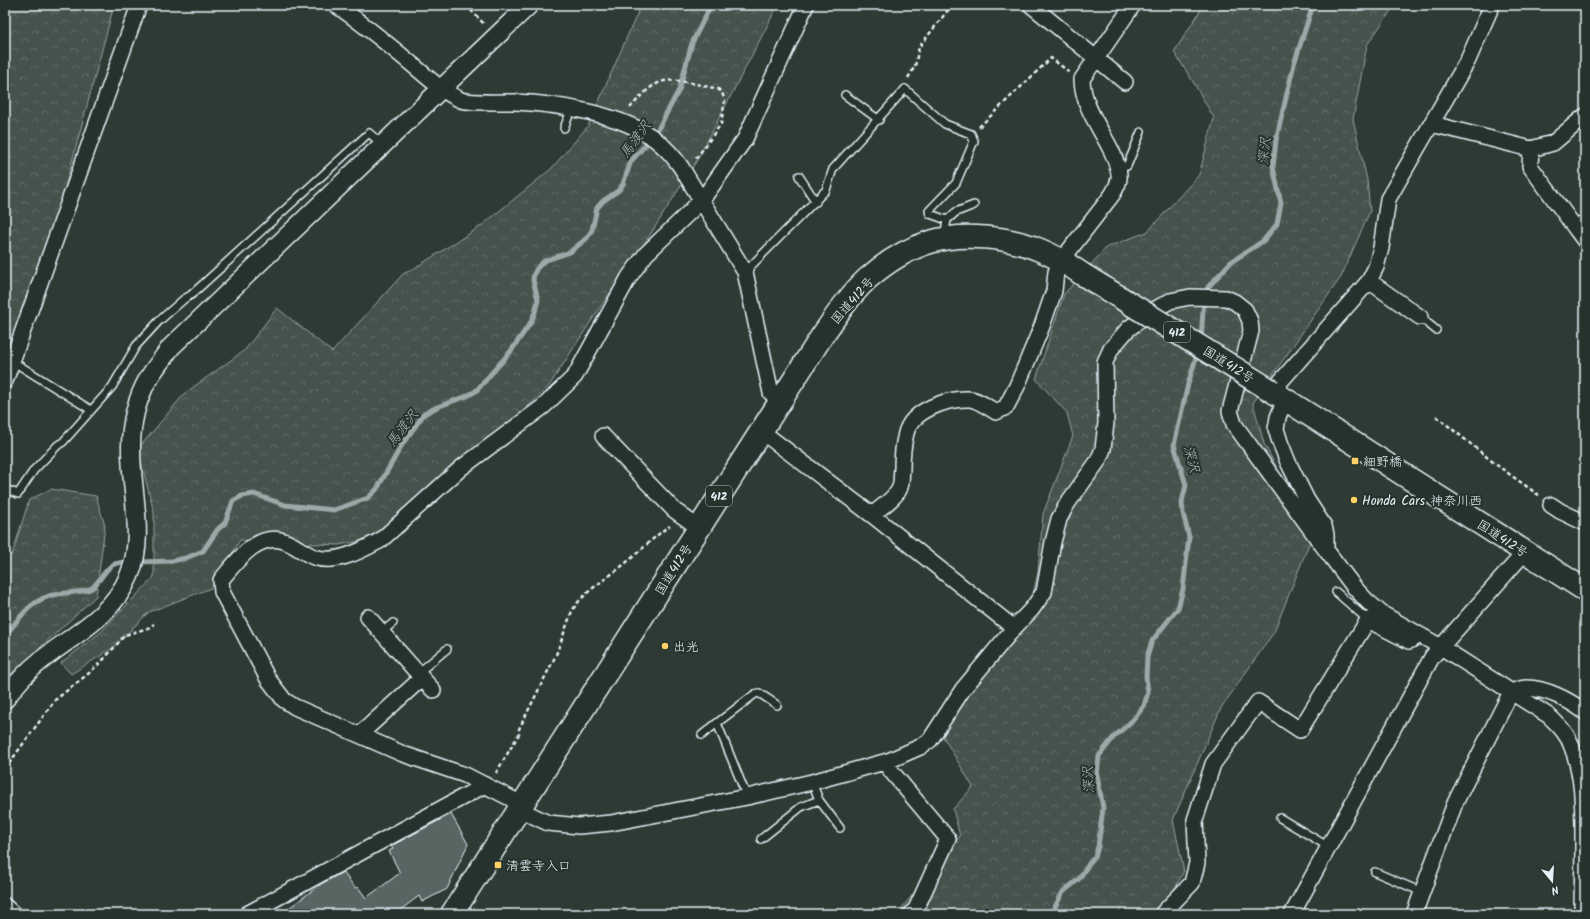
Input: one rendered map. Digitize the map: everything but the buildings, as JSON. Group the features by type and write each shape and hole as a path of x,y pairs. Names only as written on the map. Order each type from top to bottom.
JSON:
{"highway":[{"name":"国道412号","path":"452,914 519,809 692,523 762,431 780,401 843,307 867,280 884,266 907,252 930,242 946,229 954,237 990,238 1013,241 1040,250 1061,261 1278,395 1525,552 1582,582"}],"street":[{"path":"5,381 139,5"},
{"path":"336,5 364,24 441,88 463,100 533,103 573,107 622,122 638,129 656,140 671,154 683,170 745,272 771,393 780,401"},
{"path":"5,699 31,668 98,618 114,602 124,588 130,574 137,536 131,446 135,412 148,380 171,347 529,5"},
{"path":"806,5 745,139 702,200 646,254 629,277 575,376 544,406 461,468 381,540 340,558 315,557 284,541 266,540 256,544 221,580 222,592 268,680 280,695 295,707 359,735 403,754 465,775 512,799 519,809 548,823 579,826 611,823 747,797 812,782 888,761 920,747 930,740 963,689 1014,628 1032,609 1044,592 1053,542 1059,519 1067,504 1098,461 1104,449 1106,424 1105,362 1111,349 1128,329 1152,311 1170,301 1190,297 1226,298 1235,302 1245,310 1250,321 1251,331 1230,411 1234,424 1338,568 1367,601 1381,612 1419,636 1441,647 1549,716 1563,730 1572,746 1578,766 1582,791 1582,914"},
{"path":"1031,5 1125,82"},
{"path":"872,515 898,492 900,487 902,456 906,431 912,420 924,411 939,404 952,400 971,398 996,412 1006,407 1017,386 1042,326 1054,291 1056,272 1061,261 1118,185 1119,175 1117,168 1082,92 1082,79 1133,5"},
{"path":"1326,550 1326,535 1324,526 1307,500 1280,442 1276,429 1278,417 1278,395 1369,281 1376,266 1381,248 1388,198 1468,60 1492,5"},
{"path":"1432,124 1530,149 1553,143 1585,116"},
{"path":"1530,149 1530,166 1582,231"},
{"path":"1369,281 1420,317"},
{"path":"762,431 872,515 1014,628"},
{"path":"603,436 674,510 692,523"},
{"path":"1551,505 1585,524"},
{"path":"1292,914 1432,658 1525,552"},
{"path":"368,617 387,628 420,675 433,690"},
{"path":"1162,914 1192,883 1197,863 1195,820 1213,764 1258,702 1300,730 1368,620 1409,641 1419,636"},
{"path":"359,735 420,675"},
{"path":"1414,914 1455,803 1511,692 1525,688 1543,691 1566,701 1585,712"},
{"path":"888,761 891,771 948,839 916,909 911,914"},
{"path":"247,914 268,909 487,786"}],"lane":[{"path":"745,272 816,202 826,190 833,169 879,120 905,89 945,124 971,134 974,141 956,183 929,211 930,214 946,229 956,212 974,205"},
{"path":"845,94 879,120"},
{"path":"564,128 573,107"},
{"path":"1117,168 1127,166 1141,132"},
{"path":"5,489 18,494 34,470 58,445 63,442 112,387 136,346 159,321 191,294 369,133 382,144"},
{"path":"799,176 816,202"},
{"path":"1420,317 1436,330"},
{"path":"12,361 91,410"},
{"path":"1336,592 1368,620"},
{"path":"420,675 447,649"},
{"path":"702,735 755,694 759,693 777,705"},
{"path":"717,723 747,797"},
{"path":"812,782 820,800 840,828"},
{"path":"761,839 801,807 820,800"},
{"path":"1280,818 1330,847"},
{"path":"1375,872 1422,892"},
{"path":"5,901 19,914"}],"path":[{"path":"466,5 495,36"},
{"path":"905,89 907,81 915,66 919,47 952,5"},
{"path":"977,129 1051,58 1082,79"},
{"path":"622,122 626,113 643,94 660,82 671,80 718,88 725,100 721,124 683,170"},
{"path":"1436,416 1498,466 1551,505"},
{"path":"487,786 508,755 519,734 519,729 556,655 575,605 666,528 692,523"},
{"path":"5,769 55,700 88,674 104,659 125,635 154,624"}],"green space":[{"path":"5,5 114,5 29,322 5,378"},
{"path":"641,5 778,5 699,157 650,235 601,306 549,386 451,481 403,533 338,545 240,540 211,588 149,612 113,648 71,674 61,663 101,632 154,577 154,513 138,449 185,393 245,350 277,308 332,352 403,274 481,226 551,169 588,126"},
{"path":"1204,5 1395,5 1367,45 1353,119 1367,180 1370,211 1341,277 1253,403 1264,444 1313,534 1274,632 1221,708 1173,820 1184,871 1161,914 897,914 960,836 953,809 973,787 938,728 1028,617 1038,572 1043,514 1073,436 1067,413 1036,379 1064,294 1107,247 1147,232 1199,175 1214,118 1174,52"},
{"path":"51,489 96,496 105,526 96,596 5,680 5,552 12,555 29,500"}],"waterway":[{"name":"馬渡沢","path":"138,562 172,561 186,558 203,551 218,529 225,523 233,501 242,496 254,494 285,505 334,510 368,498 377,489 403,443 424,414 476,391 511,351 531,322 535,312 538,300 533,280 537,268 544,261 570,252 587,238 592,230 597,208 603,201 619,190 623,184 631,161 656,133 679,90 692,43 711,5"},
{"name":"深沢","path":"1201,340 1203,310 1208,287 1231,262 1263,241 1277,224 1281,203 1273,167 1276,140 1294,64 1313,5"},
{"name":"深沢","path":"1051,914 1063,892 1079,879 1095,857 1098,847 1103,808 1097,775 1099,756 1113,738 1134,719 1144,706 1148,692 1146,677 1147,657 1152,641 1178,608 1183,589 1189,537 1182,502 1186,485 1174,445 1188,384 1198,351"},
{"name":"馬渡沢","path":"5,636 28,609 41,599 62,593 88,590 95,585 109,567 119,563 130,562"}],"place":[{"name":"細野橋","path":"1355,461"},
{"name":"Honda Cars 神奈川西","path":"1354,500"},
{"name":"出光","path":"665,646"},
{"name":"清雲寺入口","path":"498,865"}]}
